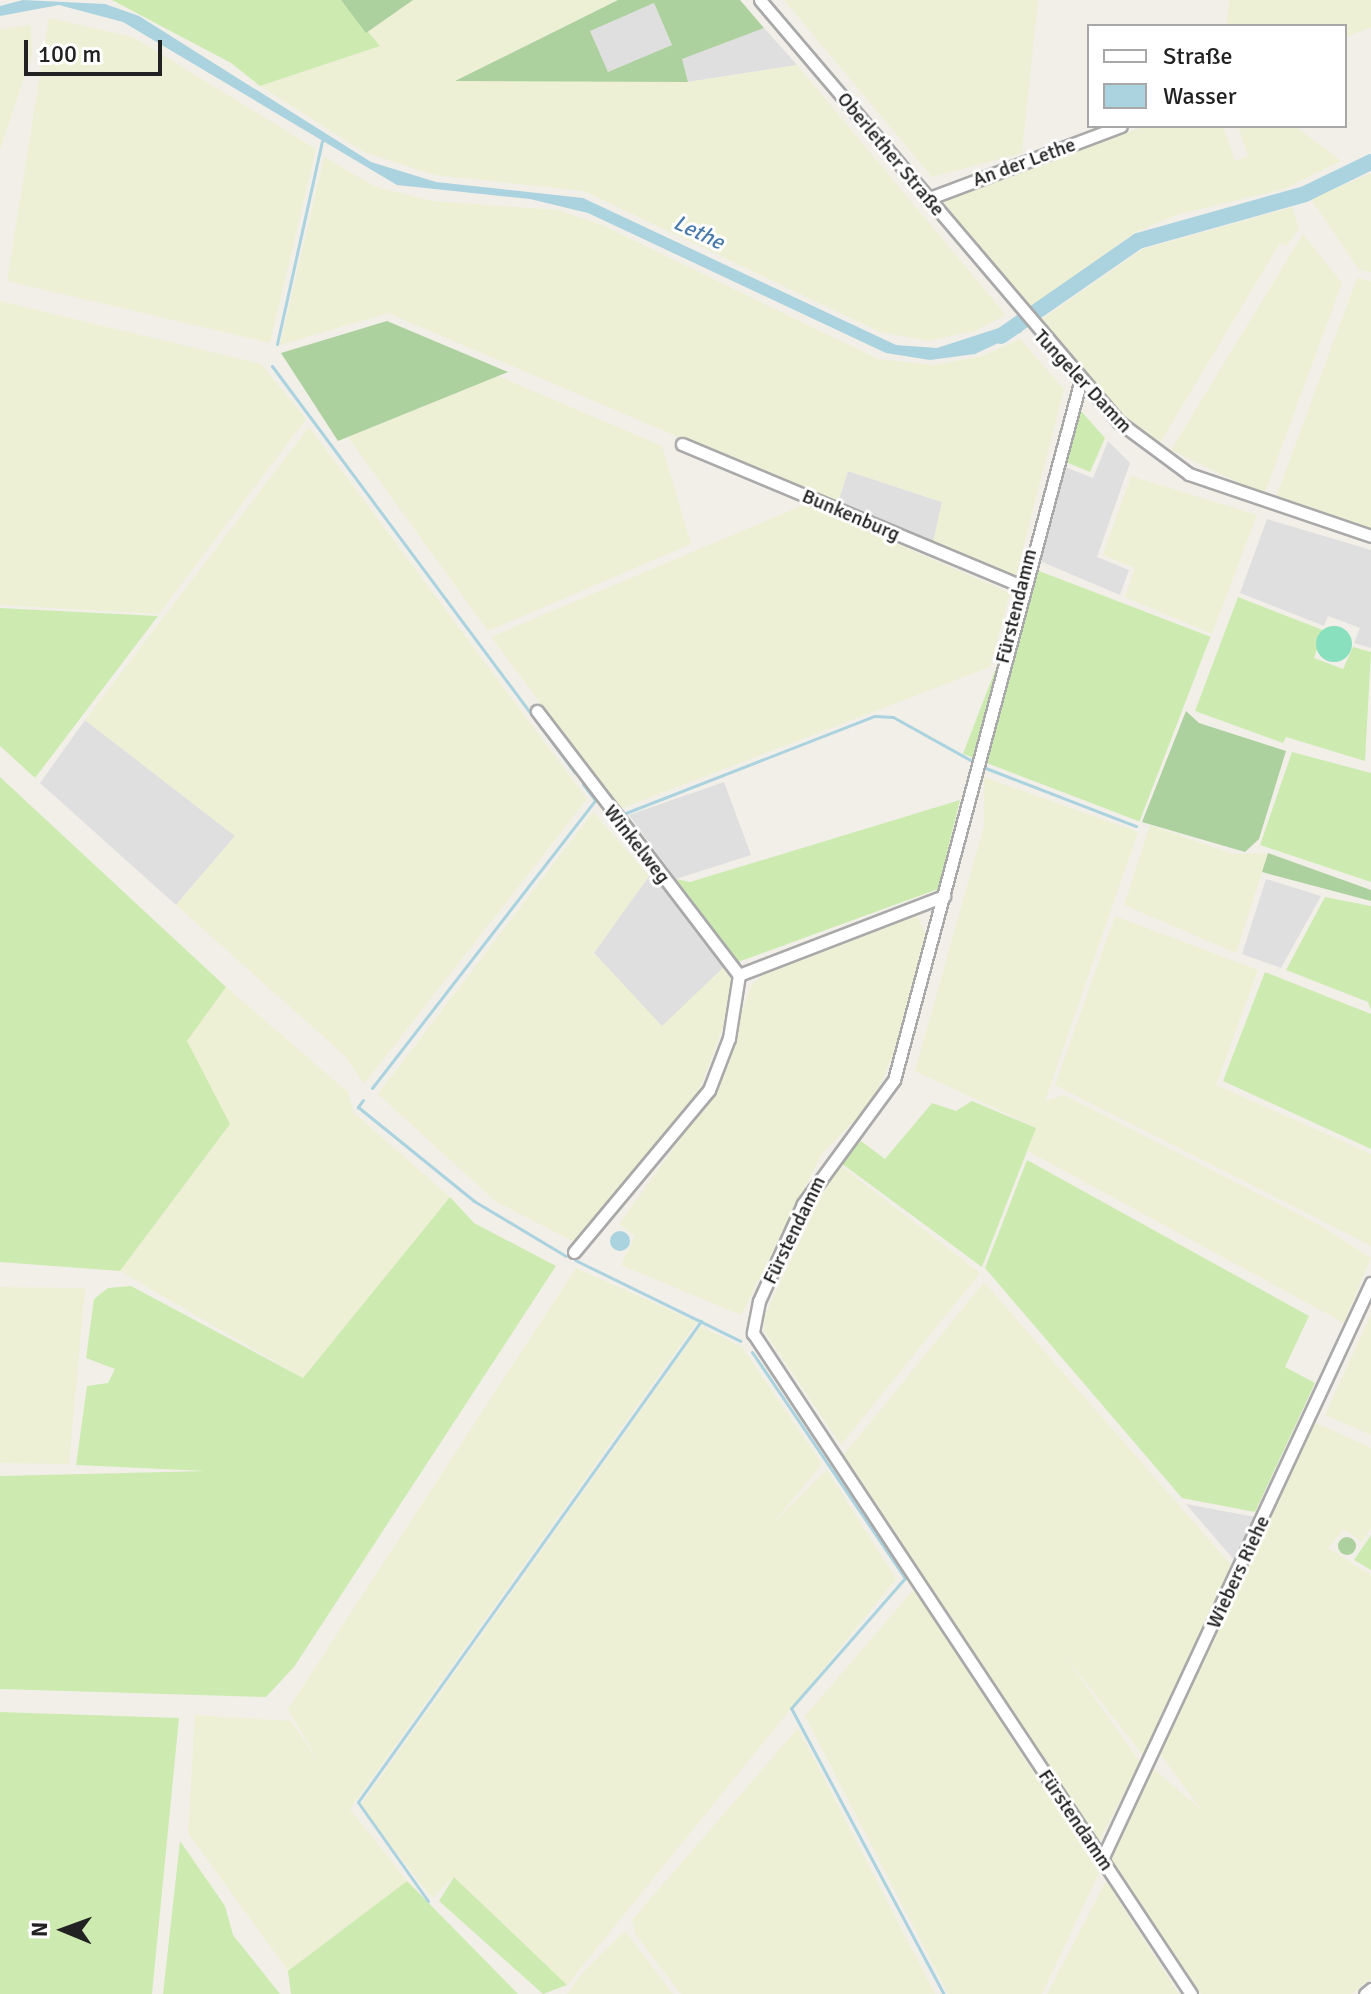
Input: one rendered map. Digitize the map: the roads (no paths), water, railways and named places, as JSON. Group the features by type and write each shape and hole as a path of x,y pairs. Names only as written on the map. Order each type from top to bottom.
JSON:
{"street":[{"name":"Oberlether Straße","path":"760,0 1018,311"},
{"name":"An der Lethe","path":"927,199 1116,128"},
{"name":"Tungeler Damm","path":"1018,311 1080,383 1138,439 1189,474 1371,536"},
{"name":"Fürstendamm","path":"1080,383 1021,586 944,896 894,1080 803,1204 759,1301 753,1333 1191,1994"},
{"name":"Bunkenburg","path":"682,444 1021,586"},
{"name":"Winkelweg","path":"537,711 739,975"},
{"path":"574,1252 709,1090 729,1038 739,975 944,896"},
{"name":"Wiebers Riehe","path":"1102,1859 1371,1283"},
{"path":"1365,1994 1371,1989"}],"water":[{"path":"23,0 105,4 139,16 371,162 436,182 583,198 896,345 937,348 1014,323 1022,332 975,354 930,360 886,353 588,213 530,199 397,185 123,22 59,5 0,16 0,6"},
{"path":"620,1231 627,1234 630,1241 627,1248 620,1251 613,1248 610,1241 613,1234"}],"waterway":[{"path":"277,344 322,141"},
{"name":"Lethe","path":"1001,336 1138,241 1305,194 1371,162"},
{"path":"272,366 575,773"},
{"path":"623,814 875,716 893,717 983,767 1136,826"},
{"path":"372,1088 595,800 583,784"},
{"path":"605,815 608,819"},
{"path":"363,1100 358,1107 474,1201 566,1256"},
{"path":"575,1260 740,1341"},
{"path":"428,1901 358,1802 701,1321"},
{"path":"752,1352 905,1578 791,1708 944,1994"}]}
